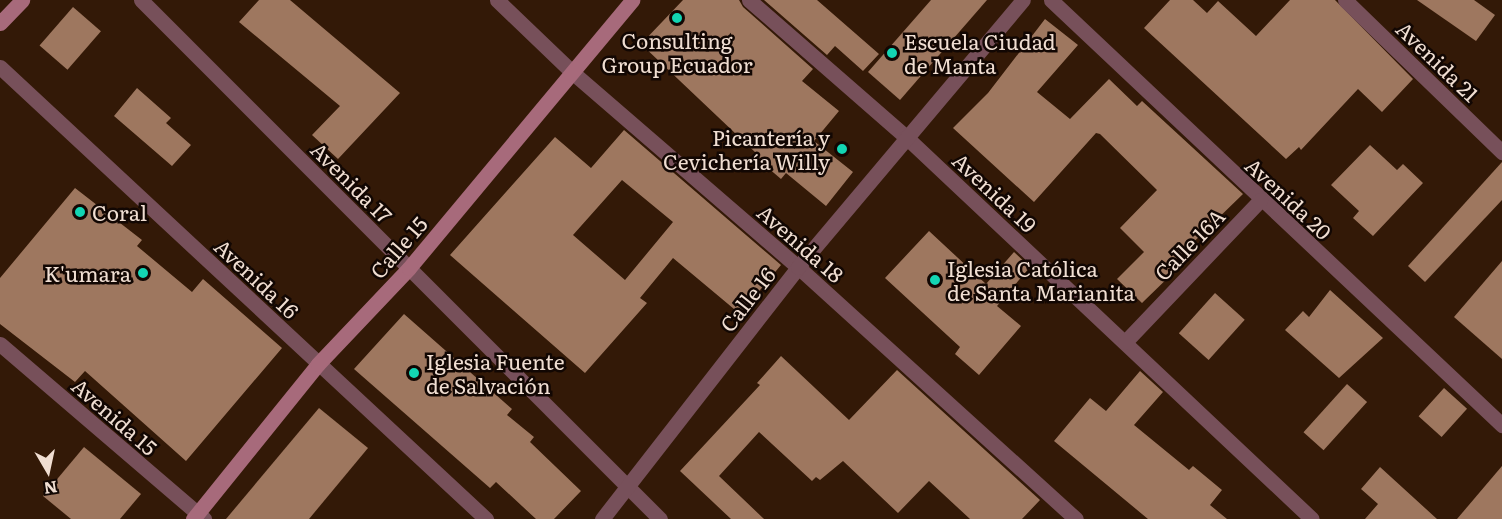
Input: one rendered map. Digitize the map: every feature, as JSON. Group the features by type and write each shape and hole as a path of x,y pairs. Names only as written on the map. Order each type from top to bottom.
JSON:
{"street":[{"path":"0,23 22,0"},
{"name":"Avenida 17","path":"141,0 660,519"},
{"name":"Avenida 18","path":"497,0 572,72 798,267 1076,519"},
{"name":"Calle 15","path":"198,517 318,364 409,268 632,0"},
{"name":"Avenida 19","path":"748,0 906,137 1312,519"},
{"name":"Calle 16","path":"602,519 798,267 1023,0"},
{"name":"Avenida 20","path":"1051,0 1260,200 1502,425"},
{"name":"Avenida 21","path":"1345,0 1502,152"},
{"name":"Avenida 16","path":"0,68 486,519"},
{"name":"Calle 16A","path":"1125,342 1260,200"},
{"name":"Avenida 15","path":"0,344 198,517"}],"building":[{"path":"259,0 290,0 400,93 338,159 312,135 340,106 239,22"},
{"path":"683,0 739,0 743,7 813,69 802,81 839,111 814,141 853,172 826,206 786,173 781,179 754,156 756,153 641,44"},
{"path":"764,0 817,0 879,54 863,71 835,46 827,55"},
{"path":"931,0 987,0 900,100 868,72"},
{"path":"1170,0 1193,0 1207,13 1218,1 1256,36 1290,0 1335,0 1413,79 1382,112 1358,89 1301,150 1299,147 1286,159 1144,28"},
{"path":"1417,0 1474,0 1495,15 1476,41"},
{"path":"73,7 101,31 67,70 40,45"},
{"path":"1045,19 1078,45 1037,92 1070,119 1109,79 1137,106 1142,101 1243,194 1171,264 1177,269 1142,303 1117,279 1144,252 1120,228 1157,190 1100,134 1096,133 1034,202 953,128 988,93"},
{"path":"137,88 171,118 166,123 191,145 172,166 114,116"},
{"path":"624,130 781,265 740,314 673,258 640,298 647,303 585,373 450,255 555,137 591,168","holes":["622,180 673,222 625,280 573,235"]},
{"path":"1370,145 1397,170 1403,164 1423,183 1373,236 1353,218 1359,211 1331,185"},
{"path":"1502,162 1502,200 1425,282 1408,266"},
{"path":"75,188 142,240 137,246 192,292 203,279 282,348 186,461 85,371 75,382 0,324 0,278"},
{"path":"929,231 986,284 1014,252 1030,267 997,306 1021,326 979,375 955,354 960,347 885,278"},
{"path":"1502,261 1502,359 1454,317"},
{"path":"1330,290 1383,338 1339,378 1285,330 1303,311 1309,317"},
{"path":"1215,293 1245,320 1209,360 1179,333"},
{"path":"404,314 512,409 507,415 534,437 530,442 581,491 554,519 536,519 496,482 490,488 354,369"},
{"path":"781,356 849,420 897,370 1040,500 1022,519 970,519 929,481 898,513 843,461 820,480 816,477 812,481 759,432 719,476 764,519 731,519 680,471 760,385 757,383"},
{"path":"1140,371 1163,392 1134,425 1189,470 1193,466 1222,490 1210,505 1227,519 1148,519 1054,441 1090,398 1106,411"},
{"path":"1347,384 1367,402 1324,450 1304,432"},
{"path":"1444,388 1467,409 1442,437 1419,416"},
{"path":"319,408 368,448 309,519 226,519"},
{"path":"84,447 141,494 120,519 71,519 43,496"},
{"path":"1502,466 1502,519 1457,519"},
{"path":"1380,467 1437,519 1365,519 1378,504 1361,489"}],"place":[{"name":"Consulting Group Ecuador","path":"677,18"},
{"name":"Escuela Ciudad de Manta","path":"892,53"},
{"name":"Picantería y Cevichería Willy","path":"842,149"},
{"name":"Coral","path":"80,212"},
{"name":"K'umara","path":"143,273"},
{"name":"Iglesia Católica de Santa Marianita","path":"935,280"},
{"name":"Iglesia Fuente de Salvación","path":"414,373"}]}
